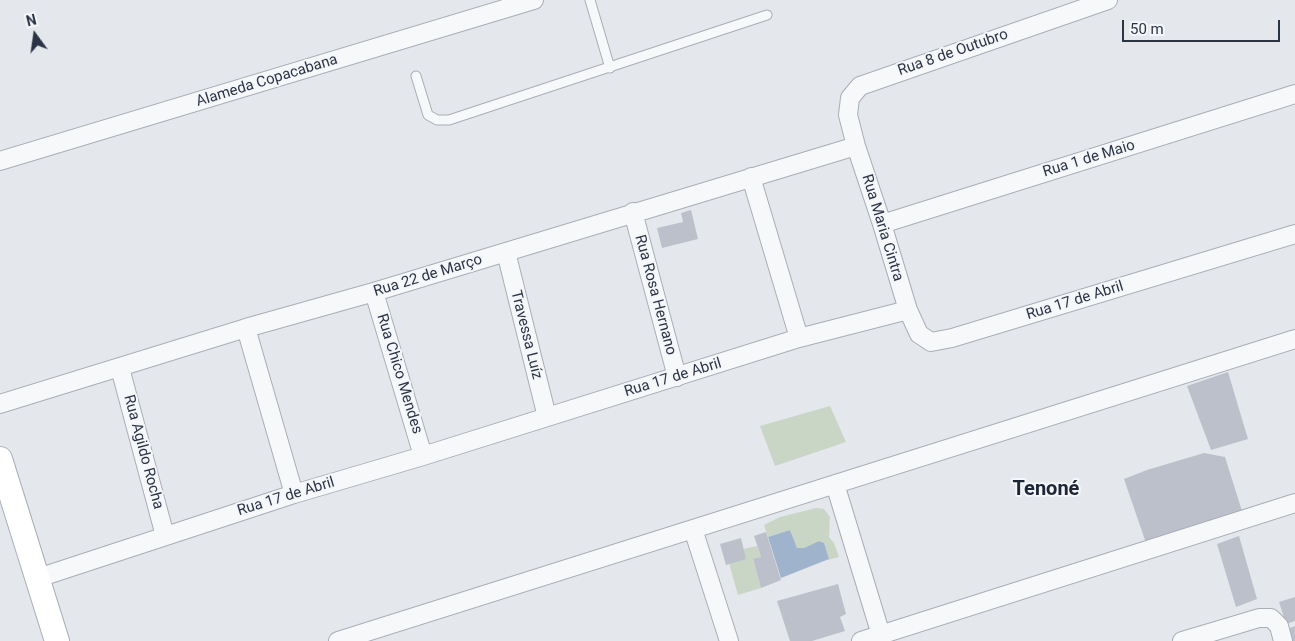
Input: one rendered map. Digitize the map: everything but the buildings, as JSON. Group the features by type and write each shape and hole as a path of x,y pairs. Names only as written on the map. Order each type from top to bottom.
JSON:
{"street":[{"name":"Alameda Copacabana","path":"0,161 534,0"},
{"name":"Rua 8 de Outubro","path":"856,146 848,115 850,98 860,86 1108,0"},
{"name":"Rua 1 de Maio","path":"882,224 1295,94"},
{"name":"Rua 22 de Março","path":"0,404 246,328 374,292 856,146"},
{"name":"Rua Maria Cintra","path":"856,146 908,310"},
{"path":"751,177 798,338"},
{"name":"Rua Rosa Hernano","path":"634,212 677,377"},
{"name":"Rua 17 de Abril","path":"38,578 294,494 423,456 798,338 908,310 919,334 931,342 1295,234"},
{"name":"Travessa Luíz","path":"506,252 546,417"},
{"name":"Rua Chico Mendes","path":"374,292 423,456"},
{"path":"246,328 294,494"},
{"path":"338,641 1295,339"},
{"name":"Rua Agildo Rocha","path":"120,368 165,536"},
{"path":"0,458 57,641"},
{"path":"835,484 881,635"},
{"path":"861,641 1295,503"},
{"path":"692,529 729,641"},
{"path":"1182,641 1258,618 1271,618 1281,634"}],"lane":[{"path":"590,0 610,68"},
{"path":"416,76 428,115 437,120 448,120 767,15"}],"green space":[{"path":"830,406 846,442 775,466 760,426"},
{"path":"816,508 824,509 830,517 829,537 834,543 839,557 828,560 824,543 819,541 804,548 797,548 790,530 768,537 764,525 780,517"},
{"path":"757,546 761,557 753,560 761,588 738,595 729,563 743,549"}],"water":[{"path":"790,530 797,548 804,548 819,541 824,543 829,559 781,578 768,537"}],"district":[{"name":"Tenoné","path":"1046,490"}]}
